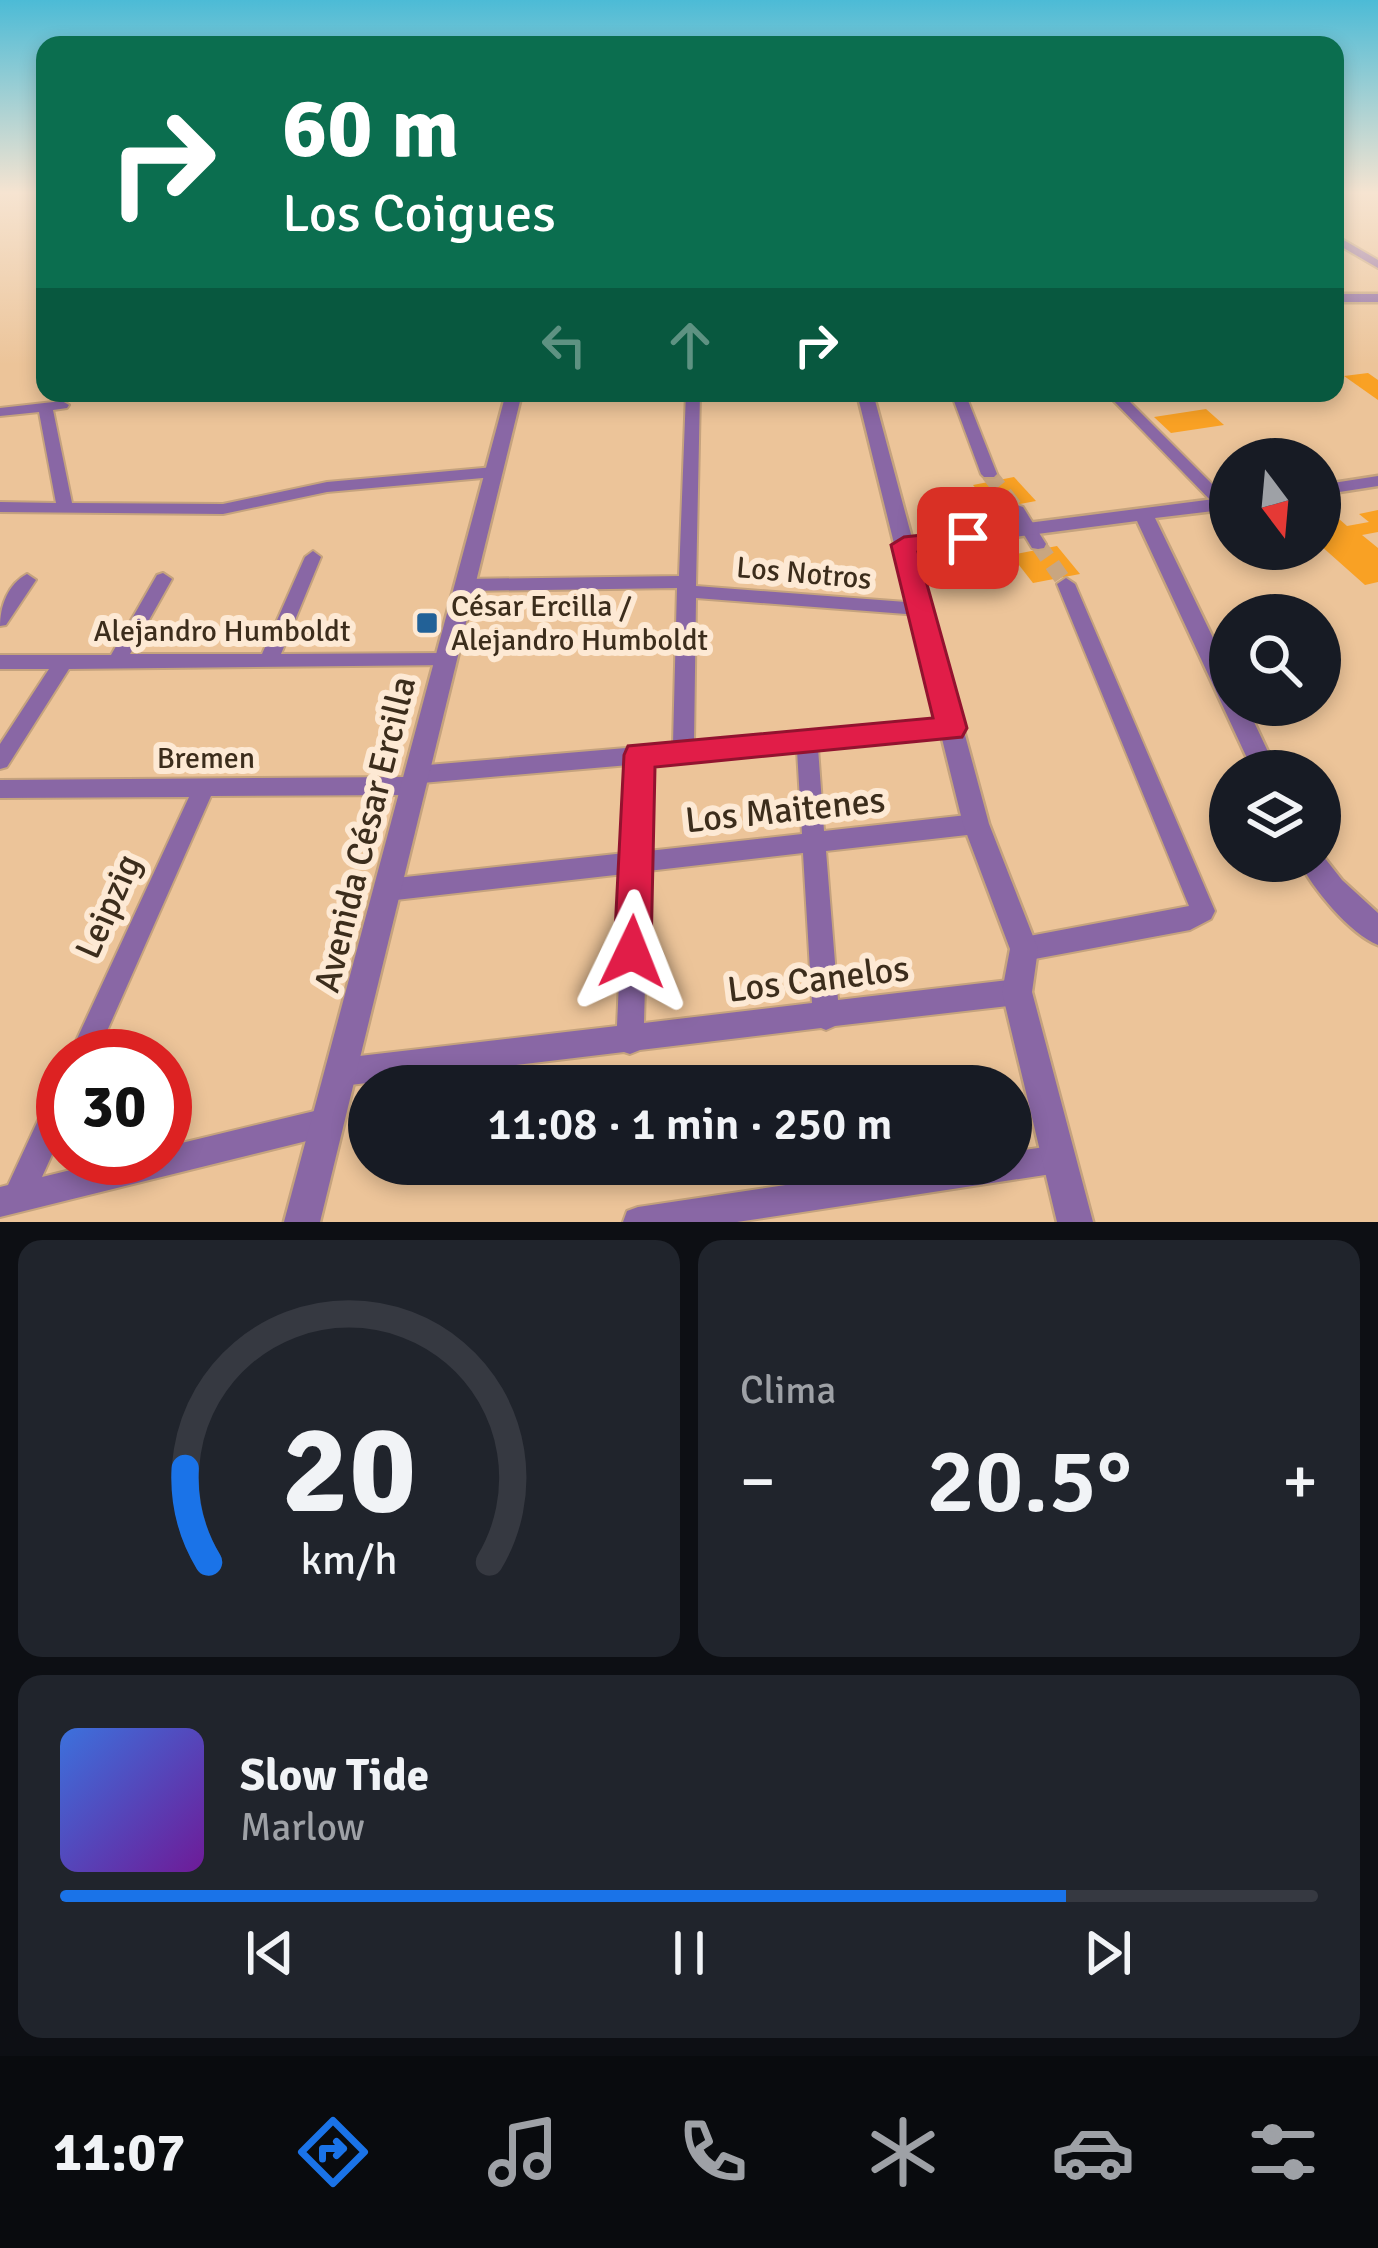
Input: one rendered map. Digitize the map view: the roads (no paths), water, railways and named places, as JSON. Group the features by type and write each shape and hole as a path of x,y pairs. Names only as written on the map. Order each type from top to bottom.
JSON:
{"street":[{"path":"1344,298 1378,298"},
{"name":"Avenida César Ercilla","path":"302,1222 512,402"},
{"path":"683,751 693,402"},
{"path":"868,402 976,824 1024,949 1017,992 1076,1222"},
{"path":"961,402 989,474"},
{"path":"1122,402 1209,487"},
{"path":"0,412 53,406 65,507"},
{"path":"0,507 223,509 327,487 494,472"},
{"path":"1341,487 1378,481"},
{"path":"904,545 1033,537 1209,506"},
{"path":"1017,510 1033,537"},
{"path":"1144,515 1209,653"},
{"path":"268,661 313,556"},
{"path":"117,661 163,579"},
{"path":"0,620 27,580"},
{"path":"1024,949 1190,919 1203,911 1066,584"},
{"name":"Los Notros","path":"465,585 684,586 920,609"},
{"name":"Alejandro Humboldt","path":"0,662 444,660"},
{"path":"0,761 63,663"},
{"name":"Bremen","path":"3,795 415,780 951,728"},
{"path":"807,741 826,1017"},
{"path":"630,1041 640,755"},
{"name":"Leipzig","path":"94,1029 204,788"},
{"name":"Los Maitenes","path":"387,890 976,824"},
{"path":"1328,882 1378,932"},
{"name":"Los Canelos","path":"342,1072 1017,992"},
{"path":"9,1200 327,1122"},
{"path":"9,1200 36,1149"},
{"path":"638,1222 1058,1159"}],"tunnel":[{"path":"989,474 1017,510"},
{"path":"1038,544 1066,584"}],"place":[{"name":"César Ercilla / Alejandro Humboldt","path":"427,623"}]}
